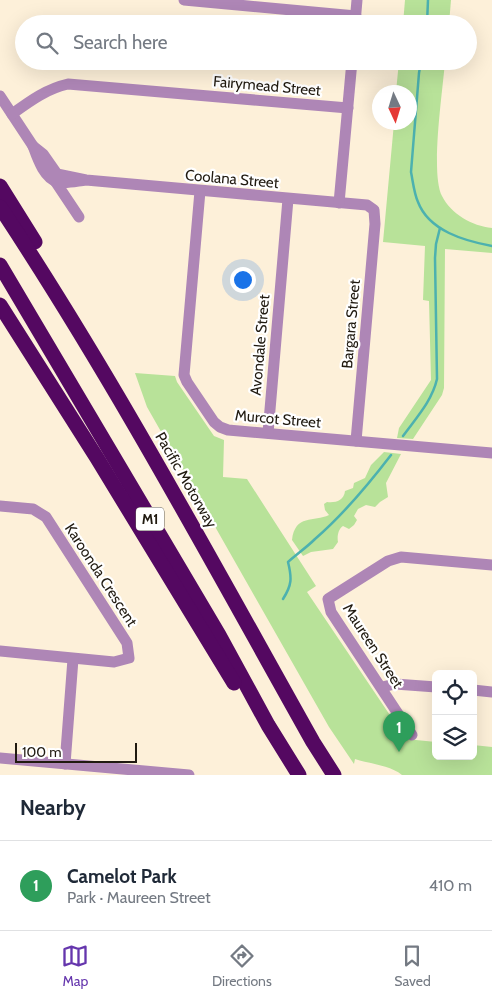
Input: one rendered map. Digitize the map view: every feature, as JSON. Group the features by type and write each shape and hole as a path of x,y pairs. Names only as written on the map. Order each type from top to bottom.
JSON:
{"highway":[{"path":"0,186 120,384 156,462"},
{"name":"Pacific Motorway","path":"0,207 98,361 308,734 334,775"},
{"name":"M1","path":"0,265 219,635 268,725 298,775"},
{"path":"0,305 145,534 288,775"}],"street":[{"path":"184,0 313,15"},
{"path":"356,15 357,0"},
{"path":"339,203 351,70"},
{"name":"Fairymead Street","path":"12,114 42,93 54,87 68,84 348,108"},
{"path":"0,96 33,146 50,178 56,178 66,198 79,217"},
{"name":"Coolana Street","path":"56,178 367,205 374,210"},
{"name":"Coolana Street","path":"56,178 71,181 86,180"},
{"path":"66,198 67,186 71,181"},
{"name":"Murcot Street","path":"200,191 184,375 209,414 220,427 228,430 268,434 492,453"},
{"name":"Avondale Street","path":"268,434 288,199"},
{"name":"Bargara Street","path":"356,441 375,224 374,210"},
{"name":"Karoonda Crescent","path":"0,506 33,509 46,517 127,643 129,658 114,662 0,651"},
{"name":"Maureen Street","path":"412,735 331,612 328,599 388,560 401,557 492,565"},
{"path":"64,764 73,659"},
{"path":"382,687 395,684 432,687"},
{"path":"477,690 492,692"},
{"path":"0,758 189,775"}],"green space":[{"path":"405,0 451,0 450,15 404,15"},
{"path":"398,70 444,70 437,151 439,185 442,196 457,214 477,225 492,228 492,253 445,249 444,388 442,395 413,439 397,438 399,428 431,380 429,301 423,300 425,246 383,242 393,130 417,130 417,85 397,85"},
{"path":"135,373 175,376 177,382 214,436 224,440 223,477 247,479 316,586 307,592 406,739 432,742 432,760 477,760 477,745 492,747 492,775 402,775 386,767 355,759 354,764 329,727 147,407"},
{"path":"384,452 401,454 386,483 388,497 375,507 366,505 358,509 354,516 357,520 354,525 349,529 341,527 338,533 338,542 333,549 311,552 303,556 292,540 297,526 306,520 329,515 325,510 324,504 341,499 345,491 353,488 354,483 365,478 371,465"}],"waterway":[{"path":"427,15 428,0"},
{"path":"420,70 411,172 417,199 423,212 439,227 460,238 492,246"},
{"path":"403,436 427,402 437,379 435,258 440,228"},
{"path":"283,599 290,581 288,562 309,545 346,509 391,455"}],"place":[{"name":"Camelot Park","path":"399,752"}]}
